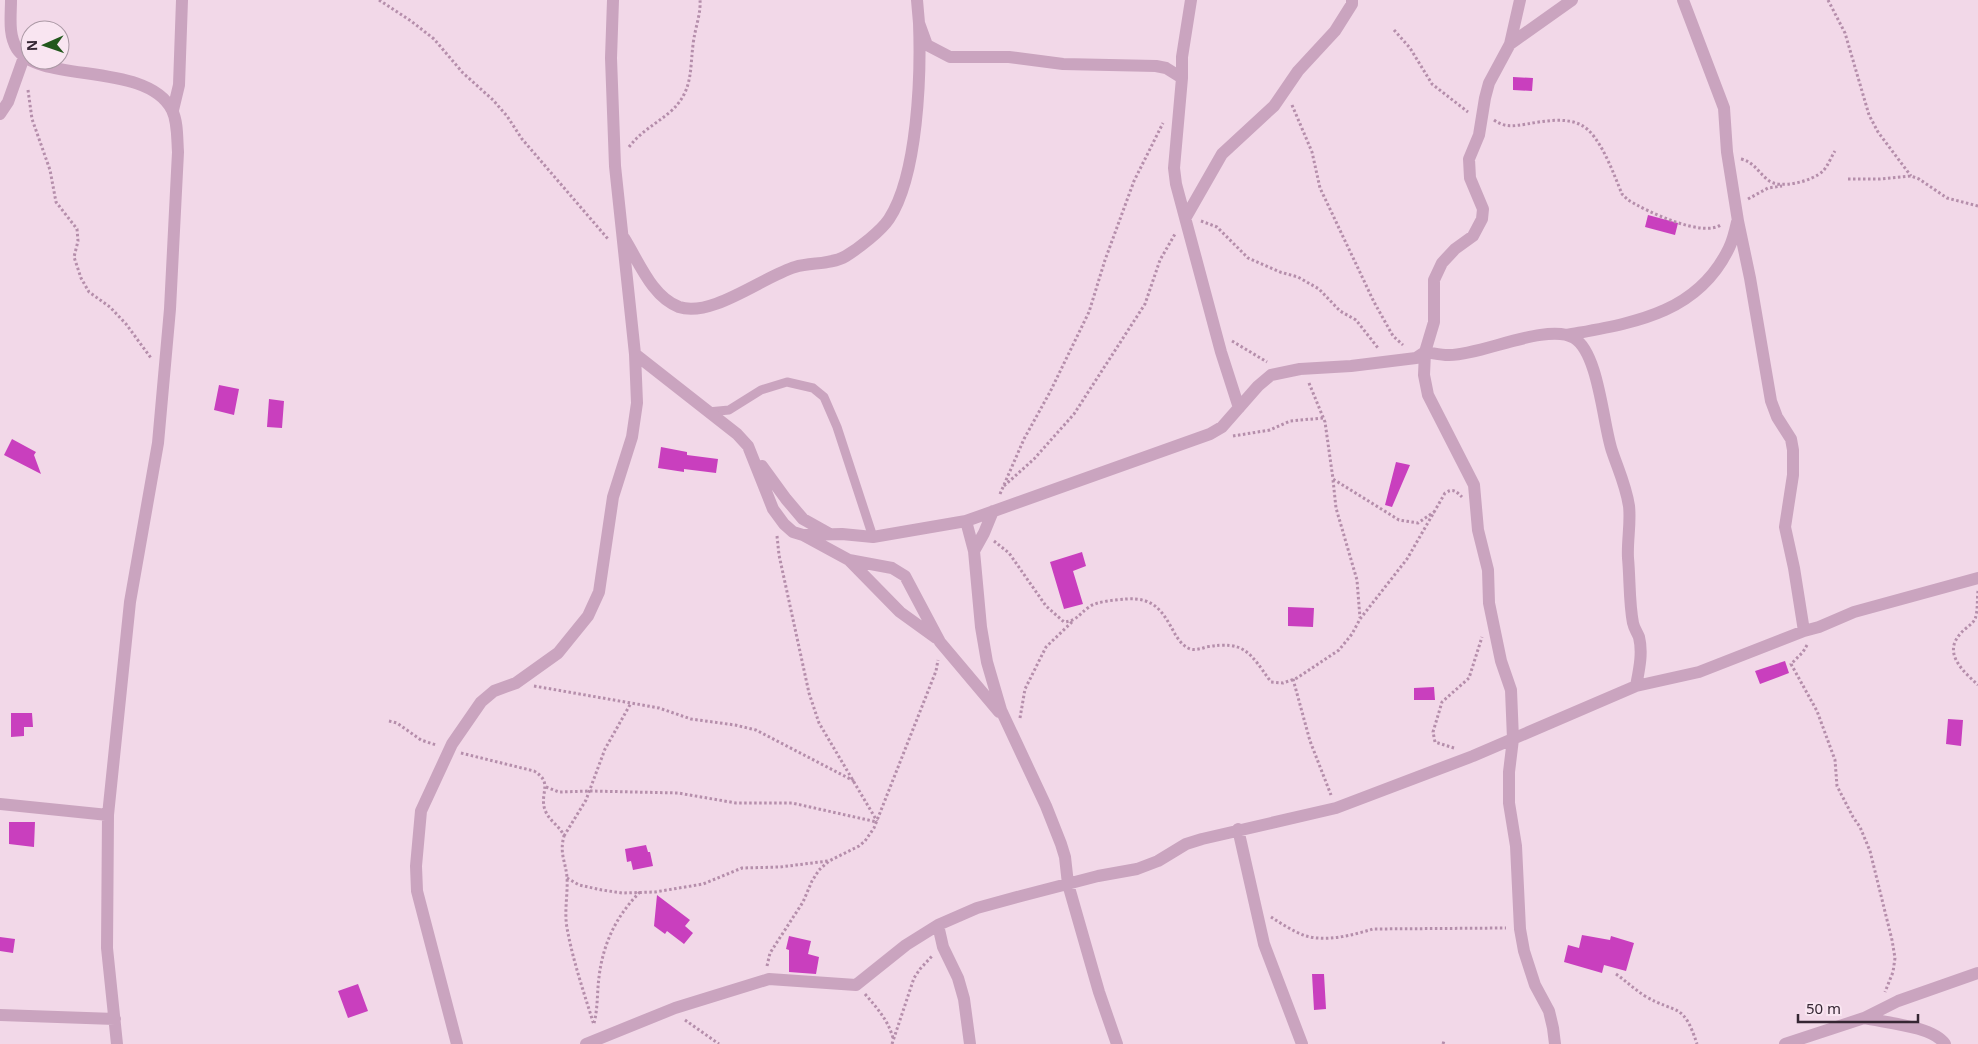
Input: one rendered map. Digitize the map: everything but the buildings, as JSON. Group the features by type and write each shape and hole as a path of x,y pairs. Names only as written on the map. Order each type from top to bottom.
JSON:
{"street":[{"path":"11,0 12,38 20,58"},
{"path":"117,1044 107,948 108,815 130,602 158,443 170,310 178,152 173,110 179,86 182,0"},
{"path":"457,1044 417,891 416,866 421,811 449,750 481,702 494,691 516,683 558,653 588,616 599,592 613,497 632,437 638,403 635,354 615,166 611,58 613,0"},
{"path":"622,235 658,293 667,302 682,308 699,308 724,300 783,271 798,266 835,261 846,256 888,221 899,202 911,152 920,74 917,0"},
{"path":"1191,0 1182,57 1182,78 1174,168 1176,184 1214,326 1239,408"},
{"path":"1186,217 1222,154 1274,106 1298,71 1335,31 1352,4 1352,0"},
{"path":"1520,0 1510,44 1490,83 1483,110 1481,128 1469,159 1470,178 1483,210 1482,219 1473,236 1454,249 1442,264 1434,280 1434,322 1420,355 1426,389 1472,479 1478,530 1488,570 1489,603 1501,661 1511,690 1514,739 1509,772 1509,803 1516,846 1520,928 1524,951 1535,985 1549,1011 1555,1044"},
{"path":"1510,44 1572,0"},
{"path":"1683,0 1724,108 1726,147 1771,401 1777,417 1791,439 1794,466 1785,527 1804,630"},
{"path":"919,23 926,45 950,57 1009,57 1063,64 1156,66 1166,68 1182,78"},
{"path":"0,114 8,102 20,69"},
{"path":"70,70 124,79 152,90 164,99 173,110"},
{"path":"803,535 828,533 873,537 966,521 1210,434 1222,426 1258,386 1271,375 1302,368 1351,366 1420,355 1449,355 1530,336 1548,334 1567,335 1656,315 1681,302 1717,269 1730,247 1738,221"},
{"path":"1567,335 1582,345 1598,383 1611,450 1621,473 1629,504 1630,520 1627,540 1630,590 1633,624 1640,647 1636,686"},
{"path":"635,354 737,434 803,519 828,533"},
{"path":"748,446 774,509 784,524 794,532 849,560 900,612 940,642"},
{"path":"974,550 984,533 993,511"},
{"path":"966,521 974,550 981,627 987,662 1004,717 1046,806 1061,844 1065,857 1068,884 1099,992 1117,1044"},
{"path":"849,560 892,568 905,576 940,642 1004,717"},
{"path":"588,1043 675,1008 769,979 856,984 906,945 938,924 977,908 1098,876 1137,869 1158,861 1186,844 1238,829 1336,808 1514,739 1636,686 1699,672 1854,612 1978,578"},
{"path":"0,804 108,815"},
{"path":"1238,829 1268,956 1302,1044"},
{"path":"938,924 943,947 958,978 964,999 970,1044"},
{"path":"1784,1044 1869,1015 1898,1001 1978,973"},
{"path":"0,1015 115,1019"},
{"path":"1869,1015 1928,1032 1942,1040 1945,1044"}],"lane":[{"path":"708,412 729,410 761,390 787,382 814,388 824,397 837,427 873,537"}],"path":[{"path":"380,0 434,39 463,73 492,100 507,116 522,139 625,259"},
{"path":"615,166 635,139 678,104 689,85 692,74 693,41 700,0"},
{"path":"1828,0 1845,33 1869,115 1878,132 1911,176"},
{"path":"1394,30 1410,48 1432,84 1463,107 1481,128"},
{"path":"23,70 30,110 36,133 50,170 56,202 77,229 78,241 74,257 81,278 88,292 110,307 126,324 164,375"},
{"path":"1286,89 1295,115 1307,137 1320,188 1374,302 1393,336 1420,355"},
{"path":"1483,110 1504,126 1556,121 1580,124 1589,130 1601,148 1622,194 1628,200 1685,226 1715,228 1720,226 1736,207 1762,191 1818,175 1824,170 1835,151"},
{"path":"993,511 1024,438 1050,392 1089,312 1105,260 1134,181 1168,115"},
{"path":"1726,147 1735,159 1750,162 1769,182 1782,186"},
{"path":"1848,178 1880,179 1911,176 1919,179 1947,198 1978,206"},
{"path":"1004,486 1034,459 1074,414 1145,304 1160,260 1186,217 1217,227 1248,258 1298,277 1319,289 1340,310 1356,320 1377,347 1391,361"},
{"path":"1214,326 1237,346 1288,371"},
{"path":"1302,368 1323,418 1328,439 1336,508 1357,580 1360,619"},
{"path":"1210,434 1238,436 1270,430 1290,421 1323,418"},
{"path":"1333,479 1399,520 1418,523 1434,512"},
{"path":"1020,720 1025,689 1046,647 1094,604 1127,599 1142,600 1160,608 1180,641 1188,648 1195,650 1230,645 1239,647 1249,653 1271,682 1283,683 1293,679 1339,650 1352,634 1360,619 1407,559 1446,493 1455,490 1477,510"},
{"path":"774,509 779,555 810,693 819,723 877,822"},
{"path":"984,533 1009,553 1046,606 1064,622 1073,621"},
{"path":"1978,591 1976,618 1956,640 1954,649 1955,660 1961,669 1978,685"},
{"path":"1472,756 1435,742 1433,732 1442,702 1469,678 1483,629"},
{"path":"1804,630 1808,637 1806,649 1791,665 1818,711 1835,760 1837,786 1860,827 1870,851 1892,940 1893,972 1888,987 1869,1015"},
{"path":"769,979 767,966 770,953 803,902 816,875 829,861 865,841 877,822 936,671 940,642"},
{"path":"1293,679 1310,741 1336,808"},
{"path":"516,683 659,708 691,718 756,730 854,781"},
{"path":"594,1025 577,971 567,926 565,891 567,878 561,853 564,836 591,791 605,749 631,703"},
{"path":"388,721 397,723 421,740 449,750 534,771 541,775 546,787 544,795 546,811 564,836"},
{"path":"546,787 559,792 678,793 736,803 792,803 877,822"},
{"path":"567,878 579,885 602,890 622,893 655,892 703,884 742,868 780,867 829,861"},
{"path":"588,1043 597,1014 599,975 604,950 620,915 640,892"},
{"path":"1258,910 1304,935 1314,938 1358,934 1373,929 1393,928 1520,928"},
{"path":"892,1044 914,978 920,969 943,947"},
{"path":"1616,974 1646,996 1684,1015 1690,1023 1697,1044"},
{"path":"856,984 886,1019 893,1038"},
{"path":"675,1008 684,1019 719,1044"}]}
